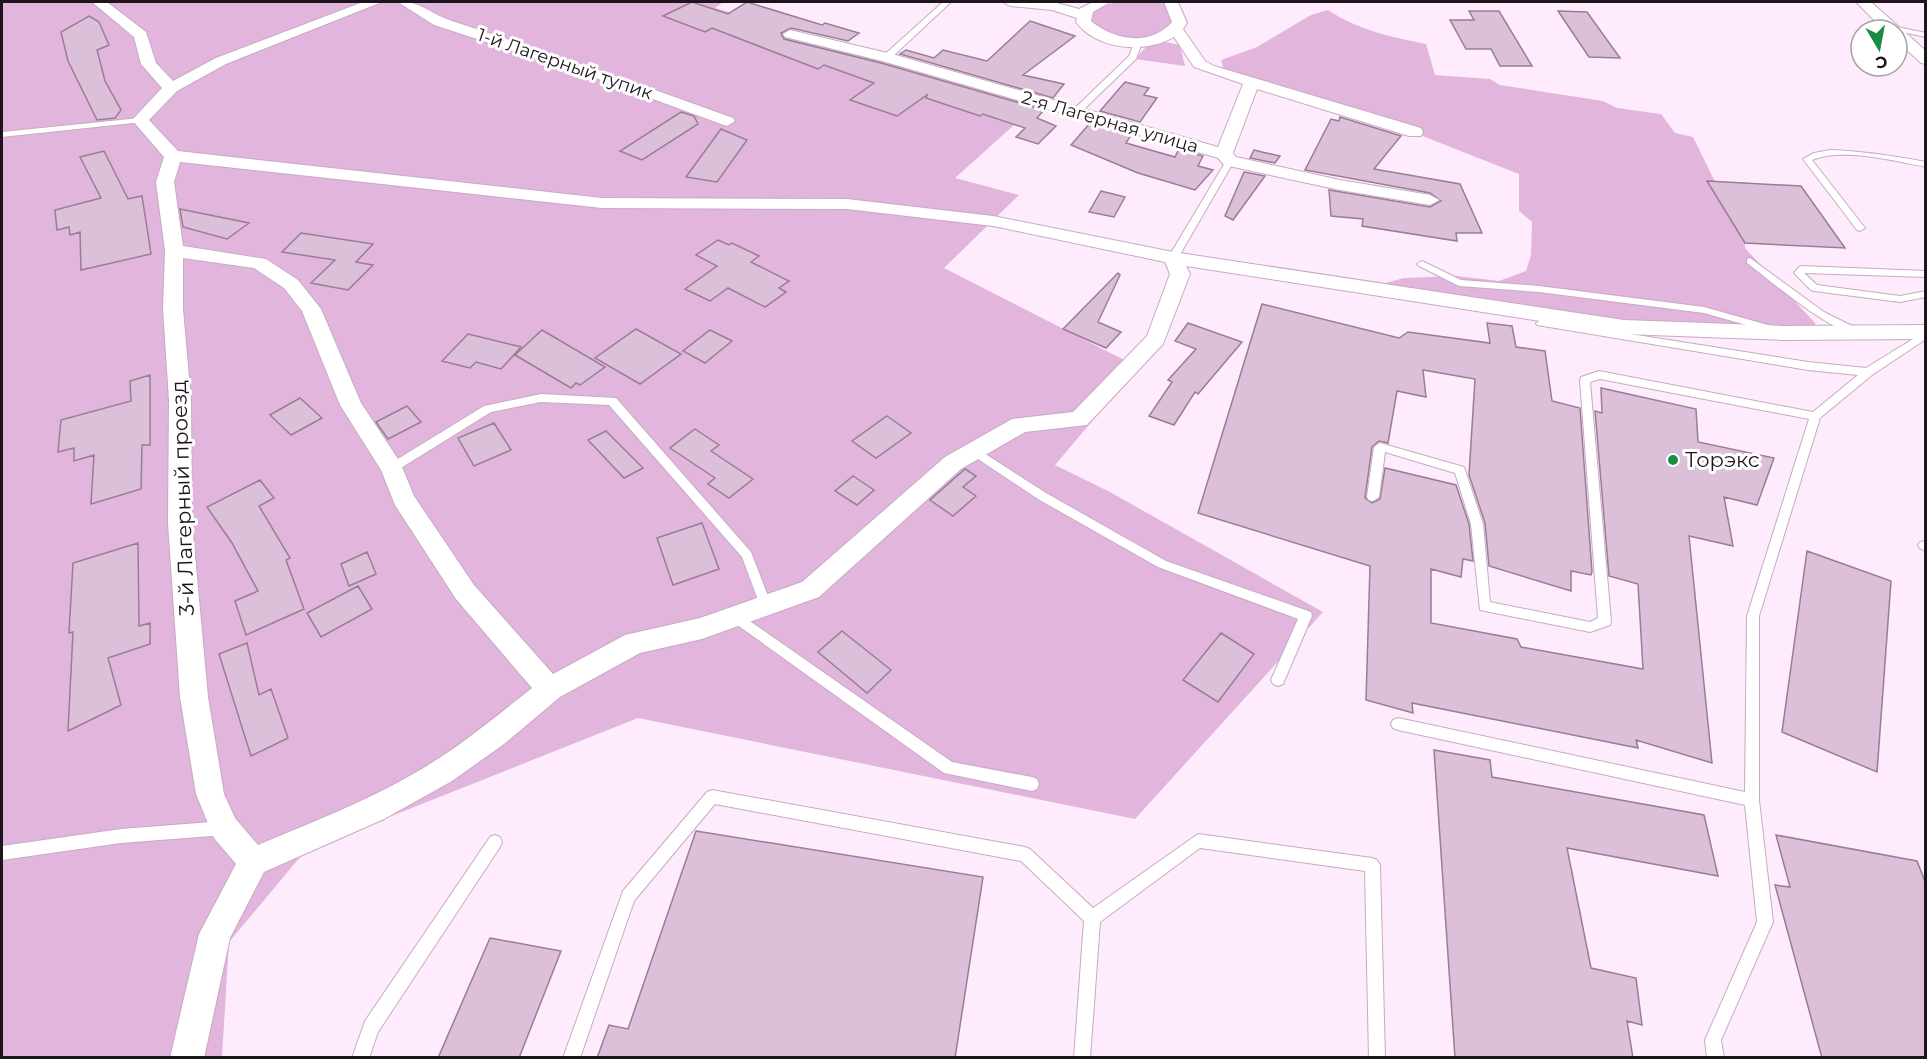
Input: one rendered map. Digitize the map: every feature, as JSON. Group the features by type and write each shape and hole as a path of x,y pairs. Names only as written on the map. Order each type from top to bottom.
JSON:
{"street":[{"path":"99,2 141,35 150,64 171,88"},
{"path":"375,2 221,62 171,88 140,120 173,156 602,203 847,204 993,221 1173,258 1624,327 1784,333 1926,333"},
{"name":"1-й Лагерный тупик","path":"405,2 438,22 595,73 727,121"},
{"path":"1010,2 1053,6 1083,15"},
{"path":"1103,2 1086,10 1083,22 1102,36 1138,43 1160,38 1176,29 1180,23 1171,2"},
{"path":"1863,2 1881,18"},
{"path":"1176,29 1199,64 1251,84 1415,132"},
{"name":"2-я Лагерная улица","path":"790,34 887,57 1227,157 1340,185 1430,200"},
{"path":"1909,44 1926,60"},
{"path":"1227,157 1251,84"},
{"name":"3-й Лагерный проезд","path":"173,156 165,182 174,251 173,309 180,400 180,523 194,697 210,794 224,828 253,862"},
{"path":"174,251 259,263 291,284 311,309 351,405 392,468 403,499 465,592 550,689"},
{"path":"187,1058 215,934 253,862 374,809 442,772 494,735 550,689 634,643 702,628 810,590 953,463 973,450 1020,425 1079,419 1156,339 1180,274 1173,258"}],"lane":[{"path":"887,57 947,2"},
{"path":"1909,32 1926,35"},
{"path":"1075,113 1133,57 1138,43"},
{"path":"2,135 140,120"},
{"path":"1860,228 1807,159 1813,154 1835,153 1897,159 1926,165"},
{"path":"1173,258 1227,157"},
{"path":"1750,261 1820,314 1856,332"},
{"path":"1422,264 1459,283 1539,289 1704,310 1784,333"},
{"path":"1926,273 1802,268 1799,273 1814,288 1900,299 1926,294"},
{"path":"1804,302 1814,288"},
{"path":"1541,324 1808,366 1868,372"},
{"path":"1716,1058 1713,1040 1765,922 1752,801 1753,616 1815,416 1868,372 1926,333"},
{"path":"1373,496 1380,447 1460,470 1477,524 1484,606 1590,627 1605,621 1585,380 1599,375 1815,416"},
{"path":"392,468 488,409 541,398 612,401 747,555 765,604"},
{"path":"973,450 1042,496 1162,564 1306,616 1278,680"},
{"path":"734,615 949,768 1032,784"},
{"path":"1398,724 1752,801"},
{"path":"571,1058 628,896 712,797 1025,854 1092,918"},
{"path":"2,853 122,836 224,828"},
{"path":"1082,1058 1092,918 1198,841 1372,865 1377,1058"},
{"path":"360,1058 370,1027 495,842"}],"shaded area":[{"path":"2,2 723,2 715,8 1041,101 955,178 1019,195 944,268 1138,367 1055,465 1110,492 1323,612 1135,819 638,718 306,850 229,942 222,1057 2,1058"},
{"path":"1115,2 1165,2 1173,23 1164,30 1144,38 1124,37 1093,28 1088,16 1093,10"},
{"path":"1328,10 1363,28 1426,44 1435,75 1490,79 1500,85 1603,101 1617,108 1661,114 1675,133 1693,137 1745,243 1745,248 1816,324 1806,328 1623,323 1378,285 1404,278 1457,276 1499,281 1526,271 1531,255 1532,222 1519,211 1519,174 1425,137 1417,131 1224,71 1221,60 1257,47 1311,15"},
{"path":"1160,41 1180,45 1185,66 1135,59 1149,44"}],"building":[{"path":"692,2 728,14 747,2 822,25 825,23 859,33 848,41 791,28 781,33 784,39 881,63 1044,110 1037,118 1056,126 1038,144 1016,137 1025,128 926,98 927,95 897,116 850,100 874,83 824,65 818,69 712,28 705,32 663,16"},
{"path":"1469,11 1499,11 1532,66 1500,66 1491,49 1466,49 1450,20 1474,20"},
{"path":"1558,11 1587,12 1620,58 1589,57"},
{"path":"89,16 99,22 109,45 97,50 105,81 121,110 115,118 97,120 68,61 61,32"},
{"path":"1030,21 1075,36 1023,75 1064,84 1053,98 900,54 906,50 934,58 943,50 987,61"},
{"path":"1125,82 1149,88 1144,95 1157,98 1140,122 1100,111"},
{"path":"681,112 694,116 698,124 642,160 620,151"},
{"path":"1340,117 1401,136 1374,169 1460,184 1482,233 1456,233 1457,241 1362,226 1363,219 1331,216 1329,190 1430,207 1441,201 1430,193 1305,170 1331,119 1339,121"},
{"path":"1090,123 1131,135 1126,143 1175,157 1179,149 1203,156 1198,166 1213,170 1195,190 1138,173 1071,145"},
{"path":"721,129 747,140 717,182 686,177"},
{"path":"1254,150 1280,156 1275,163 1250,158"},
{"path":"104,151 128,199 142,196 151,254 81,270 80,232 70,235 69,227 57,230 55,210 101,198 80,157"},
{"path":"1244,172 1265,176 1233,220 1225,216"},
{"path":"1707,181 1801,186 1845,248 1745,243"},
{"path":"1101,191 1125,197 1114,217 1089,212"},
{"path":"180,209 249,223 227,239 183,227"},
{"path":"301,233 373,244 356,262 373,265 348,290 311,283 335,260 282,252"},
{"path":"718,240 729,245 732,243 759,256 751,262 789,281 779,288 786,292 765,307 728,288 710,301 685,289 717,266 696,255"},
{"path":"1118,273 1120,275 1098,322 1121,332 1106,348 1063,329"},
{"path":"1262,304 1399,338 1408,332 1490,343 1487,323 1512,326 1516,347 1545,351 1552,401 1580,408 1592,572 1591,575 1571,571 1571,591 1489,566 1485,523 1469,475 1475,379 1423,370 1426,397 1397,391 1388,443 1379,441 1372,447 1365,498 1372,503 1380,499 1385,468 1456,485 1469,524 1473,561 1463,559 1461,577 1431,569 1431,623 1517,639 1521,647 1643,669 1638,584 1609,576 1595,411 1602,413 1601,388 1696,409 1698,442 1774,458 1757,505 1724,497 1733,546 1689,536 1712,763 1636,740 1638,748 1412,703 1413,713 1366,700 1370,566 1198,513"},
{"path":"1188,323 1242,342 1198,394 1195,392 1174,425 1149,416 1172,382 1168,380 1196,349 1175,341"},
{"path":"636,329 681,354 640,384 595,358"},
{"path":"542,330 605,367 580,385 576,383 571,388 515,355"},
{"path":"710,330 732,341 705,363 683,351"},
{"path":"468,334 521,347 501,369 476,362 470,368 442,361"},
{"path":"150,375 150,445 142,445 141,489 91,504 94,455 74,461 74,448 58,452 61,420 131,401 130,381"},
{"path":"300,398 322,418 291,435 270,415"},
{"path":"407,406 421,422 388,439 376,422"},
{"path":"887,416 911,433 876,458 852,441"},
{"path":"494,423 511,450 474,466 458,438"},
{"path":"695,429 719,445 711,451 753,479 729,498 708,484 715,478 670,448"},
{"path":"606,431 643,468 624,478 588,440"},
{"path":"965,469 976,476 963,487 976,496 953,516 930,500"},
{"path":"853,476 874,490 857,505 835,491"},
{"path":"260,480 274,498 259,506 290,558 286,560 304,609 246,635 235,601 258,591 232,543 207,507"},
{"path":"702,523 719,569 673,585 657,538"},
{"path":"138,543 139,626 150,623 150,644 108,658 121,705 68,731 73,632 69,633 73,563"},
{"path":"1807,551 1891,581 1877,772 1782,732"},
{"path":"367,552 376,574 349,586 341,564"},
{"path":"358,586 372,609 321,637 307,613"},
{"path":"842,631 891,670 867,693 818,652"},
{"path":"1221,633 1254,654 1218,702 1183,680"},
{"path":"247,643 259,695 271,689 288,738 251,756 219,654"},
{"path":"1434,750 1490,760 1492,777 1704,815 1718,876 1567,848 1591,968 1636,978 1642,1025 1627,1021 1633,1058 1455,1058"},
{"path":"696,831 983,877 955,1058 597,1058 609,1025 628,1029"},
{"path":"1776,835 1917,861 1926,884 1926,1058 1822,1058 1775,885 1790,887"},
{"path":"490,938 561,951 519,1058 438,1058"}],"place":[{"name":"Торэкс","path":"1673,460"}]}
